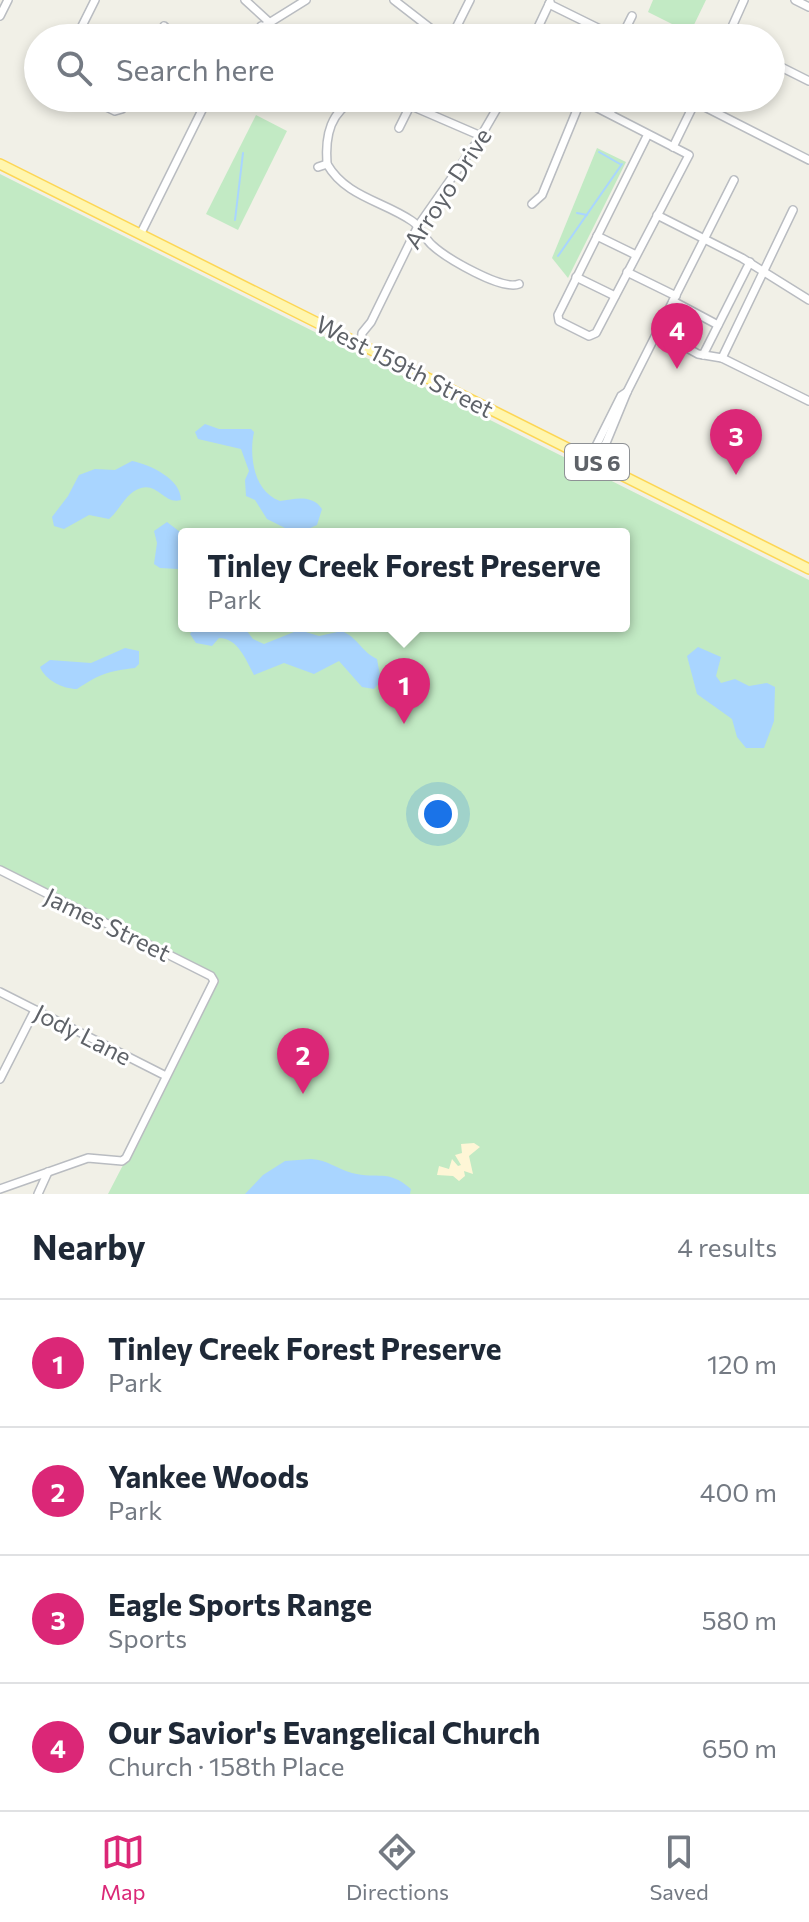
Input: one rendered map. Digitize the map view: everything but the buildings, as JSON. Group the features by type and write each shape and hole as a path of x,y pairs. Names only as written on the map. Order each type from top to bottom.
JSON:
{"main road":[{"name":"West 159th Street","path":"0,164 809,569"}],"street":[{"path":"0,16 8,0"},
{"path":"83,24 95,0"},
{"path":"245,0 269,22"},
{"path":"265,24 306,0"},
{"path":"394,0 425,24"},
{"path":"458,24 470,0"},
{"path":"733,24 744,0"},
{"path":"795,0 809,7"},
{"path":"540,24 550,2 593,24"},
{"path":"628,24 632,16"},
{"path":"785,69 809,81"},
{"path":"141,233 201,112"},
{"path":"339,112 329,128 322,165 342,184 418,226 431,244 450,258 503,285 519,284"},
{"path":"399,128 407,112"},
{"path":"424,112 481,136"},
{"name":"Arroyo Drive","path":"361,344 370,335 371,322 418,226 495,112"},
{"path":"532,204 542,195 574,112"},
{"path":"673,147 690,112"},
{"path":"715,112 809,160"},
{"path":"610,113 689,155 593,336 561,322 558,315 648,134"},
{"path":"593,461 594,450 615,407 627,392 734,180"},
{"path":"722,358 793,210"},
{"path":"657,215 750,262 809,300"},
{"path":"597,236 636,255"},
{"path":"703,355 750,262"},
{"path":"627,272 718,325"},
{"path":"576,277 615,296"},
{"path":"658,332 703,355 722,358 809,401"},
{"name":"James Street","path":"0,870 211,976 214,981 166,1076"},
{"name":"Jody Lane","path":"0,992 166,1076"},
{"path":"0,1079 35,1010"},
{"path":"0,1189 95,1157 122,1161 166,1076"},
{"path":"38,1194 48,1172"}],"green space":[{"path":"653,0 706,0 694,24 672,24 648,12"},
{"path":"256,115 287,131 238,230 206,214"},
{"path":"597,148 626,162 568,278 552,258"},
{"path":"0,174 809,580 809,1194 108,1194 219,980 0,868"}],"sand":[{"path":"474,1143 480,1147 469,1156 473,1174 464,1171 465,1176 459,1181 453,1176 437,1175 439,1166 449,1169 452,1159 458,1166 461,1165 455,1155 462,1153 461,1144"}],"water":[{"path":"205,424 219,429 251,429 254,432 252,451 255,471 264,489 280,501 303,499 318,504 322,509 317,525 285,528 267,519 255,500 246,496 245,480 249,471 241,449 198,439 195,432"},
{"path":"132,461 171,479 180,492 181,500 170,500 152,488 141,488 131,493 109,519 89,515 64,529 54,526 52,517 79,475 95,469 115,470"},
{"path":"167,522 178,530 178,569 160,568 154,564 157,543 154,531"},
{"path":"248,632 253,639 264,644 294,632 319,636 344,632 377,659 381,681 374,689 362,687 339,661 314,674 284,663 254,675 241,651 231,642 219,638 212,646 196,643 190,634"},
{"path":"698,647 721,657 716,676 721,683 735,679 749,686 767,683 775,687 774,721 764,748 746,748 737,737 732,719 697,694 687,656"},
{"path":"125,648 139,651 139,664 135,668 104,674 77,689 55,683 40,667 50,660 91,663"},
{"path":"311,1159 352,1173 395,1179 411,1189 410,1194 245,1194 263,1175 285,1161"}],"waterway":[{"path":"599,152 620,164"},
{"path":"235,220 243,153"},
{"path":"558,256 622,164"},
{"path":"577,213 587,215"}],"place":[{"name":"Our Savior's Evangelical Church","path":"677,369"},
{"name":"Eagle Sports Range","path":"736,475"},
{"name":"Tinley Creek Forest Preserve","path":"404,724"},
{"name":"Yankee Woods","path":"303,1094"}]}
